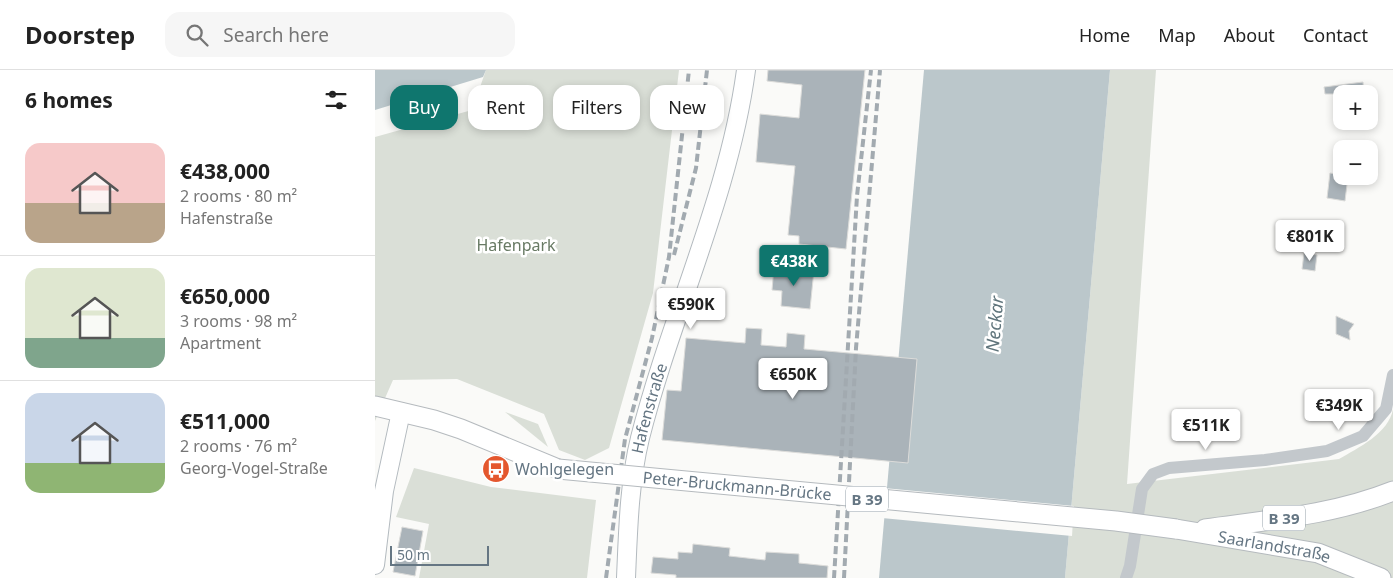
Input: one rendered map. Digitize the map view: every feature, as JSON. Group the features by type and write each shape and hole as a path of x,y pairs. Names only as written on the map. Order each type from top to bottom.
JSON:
{"main road":[{"name":"Hafenstraße","path":"626,578 628,524 640,440 723,177 746,70"},
{"name":"B 39","path":"378,407 401,412"},
{"name":"Peter-Bruckmann-Brücke","path":"401,412 461,429 557,469 1115,521 1185,530"},
{"path":"375,565 384,491 401,412"},
{"path":"1374,499 1393,480"},
{"name":"Saarlandstraße","path":"1185,530 1311,514 1374,499 1393,491"},
{"name":"Saarlandstraße","path":"1185,530 1221,538 1318,553 1359,572 1381,578"}],"street":[{"path":"1126,578 1130,566 1142,489 1153,474 1169,468 1265,460 1327,451 1354,440 1363,436 1386,409 1393,375"}],"green space":[{"name":"Hafenpark","path":"486,70 679,70 677,85 650,85 650,130 672,130 653,293 609,448 585,460 559,450 544,414 457,379 393,380 375,421 375,137 400,130 458,130 458,114 468,111 468,130 543,130 543,85 481,85"},
{"path":"1110,70 1156,70 1127,484 1339,459 1372,439 1386,425 1393,409 1393,578 1065,578"},
{"path":"505,412 538,424 548,447"},
{"path":"414,468 491,487 596,500 587,578 419,578 429,524 396,517"}],"water":[{"path":"375,70 486,70 483,77 457,85 390,85 390,105 375,110"},
{"name":"Neckar","path":"924,70 1110,70 1065,578 879,578"}],"pier":[{"path":"884,488 1074,506 1072,536 882,518"}],"building":[{"path":"768,70 865,70 846,249 799,244 799,236 788,235 795,166 756,162 760,114 799,118 802,85 767,81"},
{"path":"1363,82 1363,85 1340,85"},
{"path":"1333,86 1333,94 1325,94 1324,87"},
{"path":"1330,173 1333,174 1333,185 1347,185 1345,201 1327,198"},
{"path":"1304,253 1317,255 1315,271 1302,269"},
{"path":"774,267 814,270 810,309 781,306 782,291 772,290"},
{"path":"1336,316 1354,324 1349,331 1350,340 1336,334"},
{"path":"746,328 762,329 761,345 786,347 787,333 805,335 804,349 917,359 908,463 662,440 667,390 681,391 686,338 745,343"},
{"path":"402,527 423,531 415,576 393,572"},
{"path":"693,544 730,548 729,556 765,560 766,552 799,554 799,563 828,566 827,578 676,578 676,575 651,573 653,557 678,559 678,552 692,553"}],"railway":[{"path":"606,578 625,439 652,338 669,257 689,70"},
{"path":"674,255 696,168 707,70"},
{"path":"834,578 857,196 871,70"},
{"path":"844,578 856,348 880,70"}],"place":[{"name":"Wohlgelegen","path":"496,469"}]}
